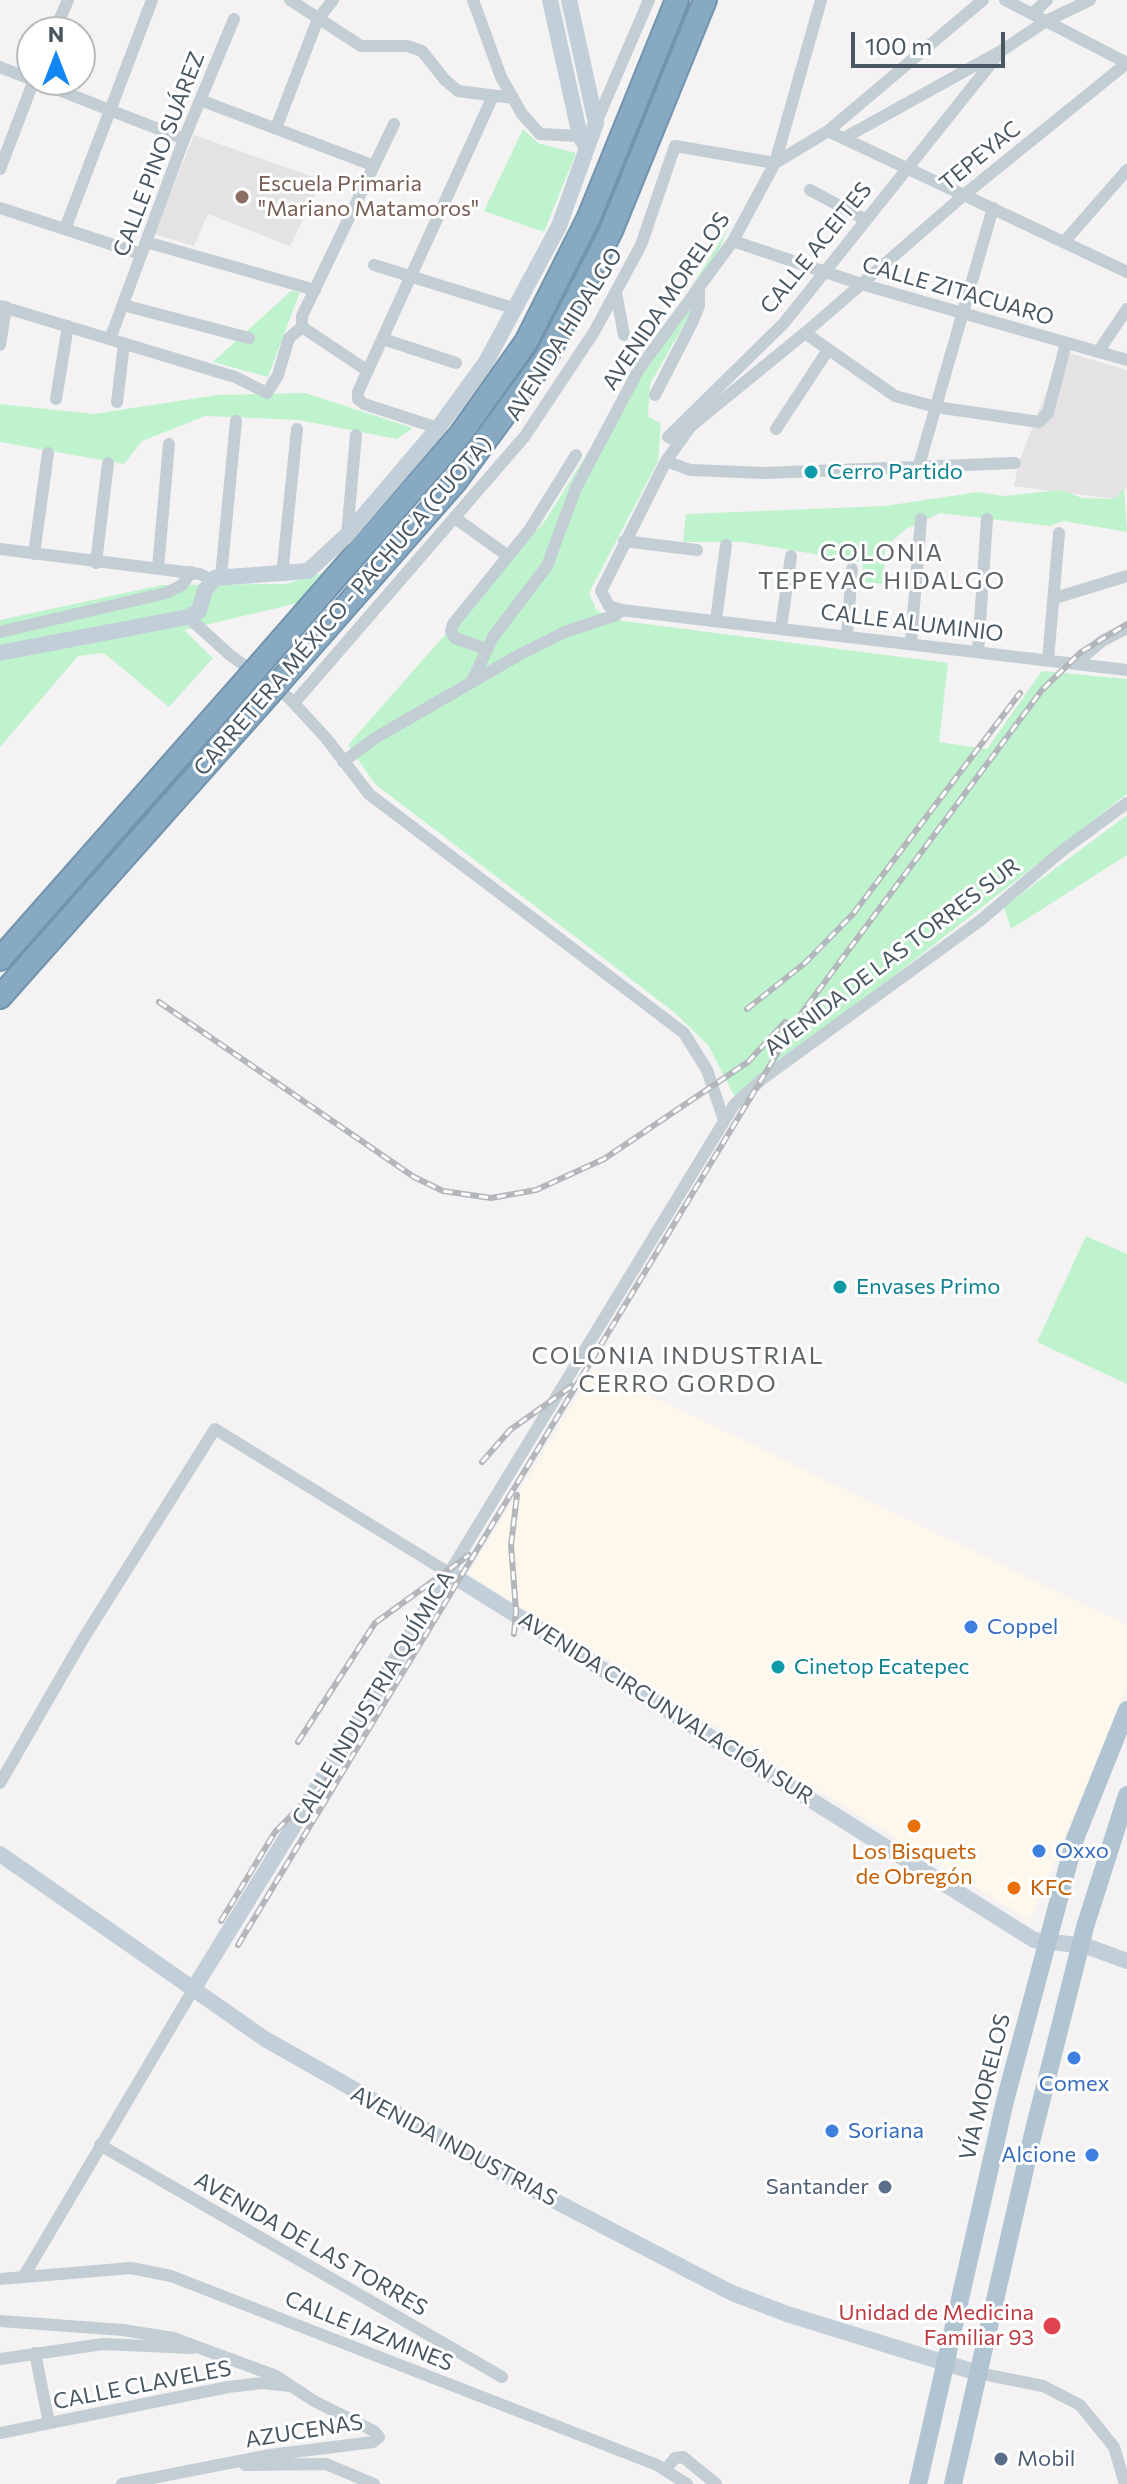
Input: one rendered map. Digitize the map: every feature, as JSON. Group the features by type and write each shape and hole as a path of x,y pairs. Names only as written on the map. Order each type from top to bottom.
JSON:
{"highway":[{"name":"CARRETERA MÉXICO - PACHUCA (CUOTA)","path":"0,959 460,435 526,342 589,217 677,0"},
{"name":"CARRETERA MÉXICO - PACHUCA (CUOTA)","path":"0,997 455,482 547,356 617,218 705,0"}],"main road":[{"name":"VÍA MORELOS","path":"918,2484 1005,2101 1077,1830 1127,1710"},
{"path":"953,2484 1032,2138 1081,1945 1127,1795"}],"street":[{"path":"65,229 152,0"},
{"path":"290,0 361,46 407,46 422,51 450,86 513,98"},
{"path":"276,128 318,19 333,0"},
{"path":"473,0 501,77 540,134 584,142"},
{"path":"550,0 584,142"},
{"path":"571,0 596,123"},
{"path":"0,549 96,563 191,572 216,578 282,575 314,568 347,535 438,428 486,362 559,226 584,142 596,123 649,0"},
{"name":"AVENIDA MORELOS","path":"472,681 486,649 547,566 576,488 639,369 733,241 775,163 821,0"},
{"path":"775,163 828,131 983,0"},
{"path":"1005,0 1127,63"},
{"path":"1032,14 1047,0"},
{"path":"846,137 1001,51 1046,21 1090,0"},
{"name":"CALLE PINO SUÁREZ","path":"110,339 184,139 234,19"},
{"name":"CALLE ACEITES","path":"691,426 673,439 668,437 784,323 827,273 905,168 1001,51"},
{"name":"TEPEYAC","path":"691,426 805,333 964,195 1127,63"},
{"path":"0,169 28,96"},
{"path":"73,96 184,139"},
{"path":"438,428 358,399 493,96"},
{"path":"200,100 372,165"},
{"path":"0,345 3,307 235,377 267,393 278,375 289,338 302,327 302,316 394,124"},
{"path":"828,131 1127,272"},
{"name":"AVENIDA HIDALGO","path":"294,703 525,436 616,293 641,245 675,146 775,163"},
{"path":"1064,242 1127,170"},
{"path":"810,190 866,220"},
{"path":"0,208 65,229 315,290"},
{"path":"919,465 993,208"},
{"name":"CALLE ZITACUARO","path":"733,241 861,284 1127,360"},
{"path":"374,265 516,309"},
{"path":"655,395 692,323 699,306 699,289"},
{"path":"616,293 624,335"},
{"path":"123,305 249,338"},
{"path":"1098,352 1127,309"},
{"path":"56,399 68,326"},
{"path":"302,327 368,371"},
{"path":"805,333 887,393 936,407 1033,421 1046,418 1066,343"},
{"path":"383,339 456,363"},
{"path":"117,402 124,344"},
{"path":"776,429 828,350"},
{"path":"0,653 188,617 199,611 205,590 216,578 236,421"},
{"path":"343,762 375,738 472,681 565,632 616,615 621,610 609,606 602,596 605,580 666,461 691,426"},
{"path":"282,575 297,429"},
{"path":"347,535 356,435"},
{"path":"158,568 169,444"},
{"path":"34,554 48,453"},
{"path":"486,649 455,638 451,631 508,556 576,455"},
{"path":"666,461 690,470 765,473 1015,463"},
{"path":"96,563 108,463"},
{"path":"455,518 508,556"},
{"path":"911,643 921,519"},
{"path":"978,651 987,519"},
{"path":"1048,660 1059,533"},
{"path":"624,541 697,550"},
{"path":"716,620 726,545"},
{"path":"781,628 791,556"},
{"path":"847,636 852,569"},
{"path":"0,632 166,593 182,585 191,572"},
{"path":"1055,598 1127,576"},
{"path":"91,610 93,635"},
{"name":"CALLE ALUMINIO","path":"621,610 1127,670"},
{"path":"188,617 221,648 294,703 369,794 684,1033 707,1070 724,1120"},
{"path":"1076,663 1102,641 1127,628"},
{"name":"AVENIDA DE LAS TORRES SUR","path":"724,1120 744,1094 761,1080 981,920 1063,850 1127,803"},
{"name":"CALLE INDUSTRIA QUÍMICA","path":"24,2276 194,1988 724,1120"},
{"name":"AVENIDA CIRCUNVALACIÓN SUR","path":"0,1783 83,1639 215,1429 1034,1940 1048,1944 1081,1945 1127,1961"},
{"name":"AVENIDA INDUSTRIAS","path":"0,1854 265,2039 358,2095 710,2283 776,2310 978,2373"},
{"name":"AVENIDA DE LAS TORRES","path":"100,2145 502,2377"},
{"name":"CALLE JAZMINES","path":"0,2279 131,2268 171,2276 666,2469 687,2484"},
{"path":"0,2321 123,2330 173,2338 293,2386"},
{"path":"0,2359 114,2343 204,2348"},
{"path":"35,2353 49,2423"},
{"path":"978,2373 1036,2384 1065,2395 1088,2411 1118,2455 1125,2484"},
{"name":"CALLE CLAVELES","path":"0,2433 228,2387 262,2383 293,2386"},
{"name":"AZUCENAS","path":"122,2484 321,2447 373,2442 379,2437 374,2431 293,2386"},
{"path":"666,2469 677,2457 686,2458 716,2484"},
{"name":"AZUCENAS","path":"234,2463 326,2464 374,2484"}],"shaded area":[{"name":"Escuela Primaria \"Mariano Matamoros\"","path":"194,135 322,180 290,246 208,214 194,246 154,234"},
{"path":"1062,351 1127,370 1127,488 1114,499 1014,486 1019,462"},
{"path":"595,1369 1127,1625 1127,1687 1030,1921 468,1574"}],"green space":[{"path":"523,129 538,143 576,153 544,232 484,211"},
{"path":"729,227 689,316 650,384 648,416 661,424 658,461 589,593 597,611 623,621 948,663 939,742 987,749 1042,671 1127,679 1127,794 736,1099 708,1045 674,1012 375,784 348,745 545,521"},
{"path":"291,291 300,292 268,377 213,362"},
{"path":"305,393 413,428 397,439 299,420 205,416 142,441 124,464 0,442 0,404 94,414 217,395"},
{"path":"1124,488 1127,532 1063,521 1050,526 940,513 906,529 885,547 884,584 863,582 862,562 743,542 683,542 686,514 885,506 978,492 1003,496 1061,490 1082,498 1114,499"},
{"path":"322,573 298,603 184,630 213,658 169,707 104,653 78,656 0,747 0,620 162,585 286,584"},
{"path":"1127,815 1127,855 1011,929 1004,907"},
{"path":"1086,1236 1127,1254 1127,1384 1037,1342"}],"railway":[{"path":"238,1945 801,1014 1042,690 1081,652 1127,624"},
{"path":"747,1009 805,963 853,914 1020,693"},
{"path":"159,1002 414,1177 443,1191 491,1198 536,1190 604,1159 748,1062 785,1022"},
{"path":"482,1462 510,1430 572,1386"},
{"path":"514,1634 516,1611 511,1545 517,1495"},
{"path":"298,1742 375,1623 469,1555"},
{"path":"221,1921 275,1832 337,1769"}],"place":[{"name":"Escuela Primaria \"Mariano Matamoros\"","path":"242,197"},
{"name":"Cerro Partido","path":"811,472"},
{"name":"Envases Primo","path":"840,1287"},
{"name":"Coppel","path":"971,1627"},
{"name":"Cinetop Ecatepec","path":"778,1667"},
{"name":"Los Bisquets de Obregón","path":"914,1826"},
{"name":"Oxxo","path":"1039,1851"},
{"name":"KFC","path":"1014,1888"},
{"name":"Comex","path":"1074,2058"},
{"name":"Soriana","path":"832,2131"},
{"name":"Alcione","path":"1092,2155"},
{"name":"Santander","path":"885,2187"},
{"name":"Unidad de Medicina Familiar 93","path":"1052,2326"},
{"name":"Mobil","path":"1001,2459"}],"district":[{"name":"COLONIA TEPEYAC HIDALGO","path":"882,567"},
{"name":"COLONIA INDUSTRIAL CERRO GORDO","path":"678,1370"}]}
